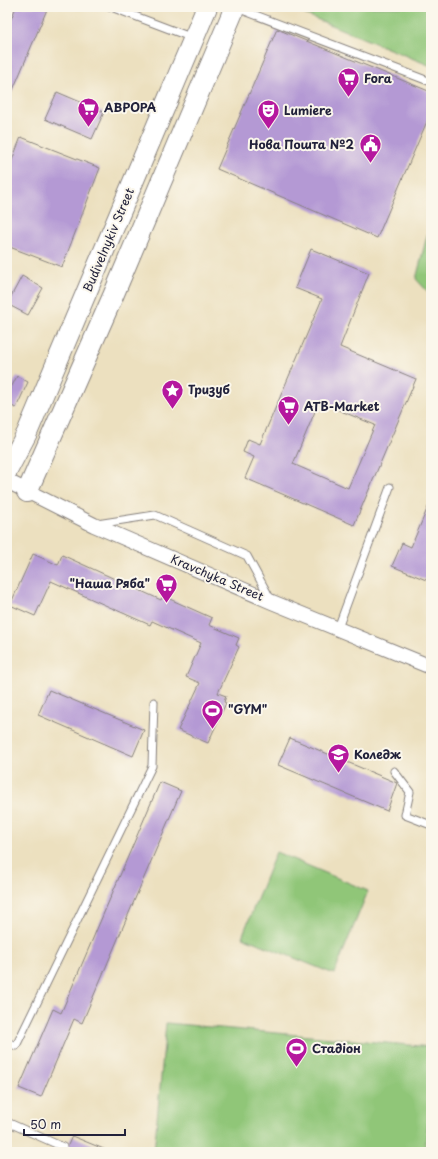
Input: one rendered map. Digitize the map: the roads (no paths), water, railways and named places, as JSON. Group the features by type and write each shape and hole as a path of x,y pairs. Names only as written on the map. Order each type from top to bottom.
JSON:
{"street":[{"name":"Budivelnykiv Street","path":"7,472 27,433 207,7"},
{"path":"27,492 113,296 235,7"},
{"path":"145,154 168,163"},
{"name":"Kravchyka Street","path":"7,481 94,525 272,602 431,667"}],"lane":[{"path":"111,7 193,38"},
{"path":"235,7 431,82"},
{"path":"338,628 390,487"},
{"path":"94,525 155,515 246,556 272,602"},
{"path":"7,1042 16,1046 152,766 154,702"},
{"path":"394,771 410,792 405,815 431,825"},
{"path":"7,1122 63,1147"}],"place":[{"name":"Fora","path":"349,98"},
{"name":"АВРОРА","path":"89,128"},
{"name":"Lumiere","path":"268,130"},
{"name":"Нова Пошта №2","path":"370,164"},
{"name":"Тризуб","path":"172,410"},
{"name":"ATB-Market","path":"288,426"},
{"name":"\"Наша Ряба\"","path":"166,604"},
{"name":"\"GYM\"","path":"212,730"},
{"name":"Коледж","path":"338,774"},
{"name":"Стадіон","path":"297,1068"}]}
